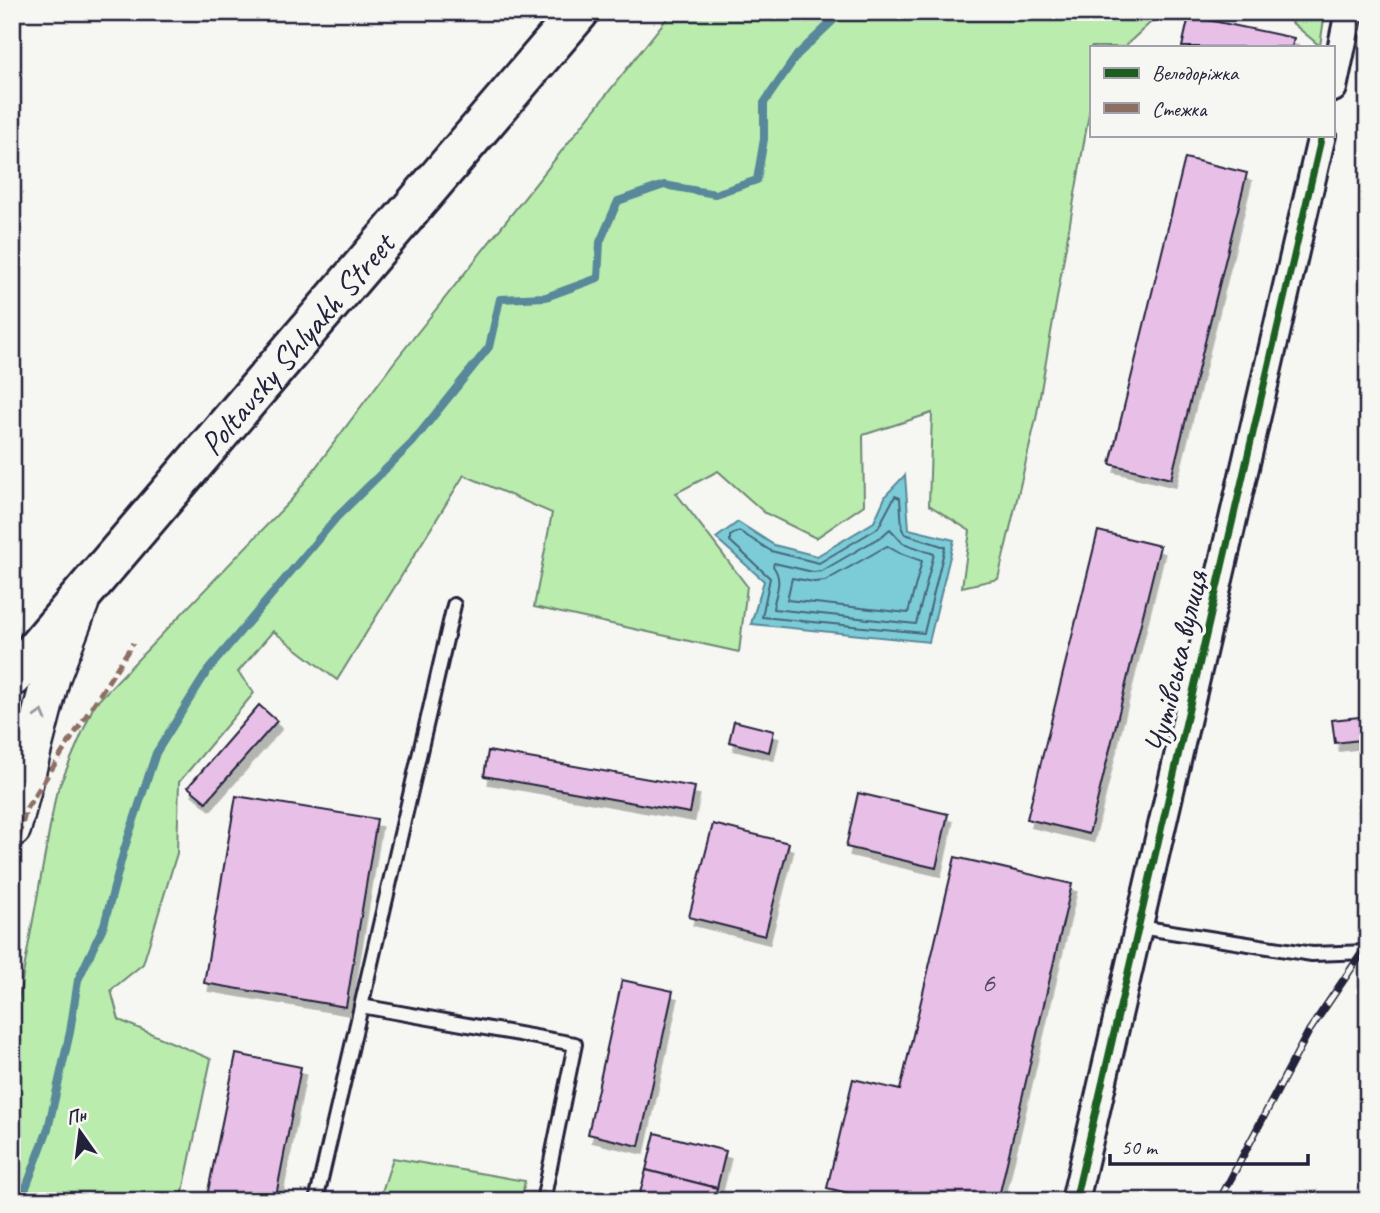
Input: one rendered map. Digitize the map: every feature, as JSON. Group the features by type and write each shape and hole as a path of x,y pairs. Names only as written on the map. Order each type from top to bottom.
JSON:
{"main road":[{"name":"Poltavsky Shlyakh Street","path":"12,677 579,12"},
{"path":"12,828 51,677 85,591"}],"street":[{"path":"1334,83 1349,12"},
{"name":"Чутівська вулиця","path":"1075,1201 1322,136"}],"lane":[{"path":"316,1201 454,605"},
{"path":"1139,927 1312,954 1368,952"},
{"path":"361,1006 575,1044 543,1201"}],"green space":[{"path":"672,12 1162,12 1125,46 1090,46 1090,108 1036,419 998,579 962,587 970,531 929,505 932,413 863,435 864,505 816,538 765,513 718,471 676,493 747,586 739,652 534,607 552,513 464,475 337,680 273,631 238,672 254,693 179,782 177,853 143,964 111,990 119,1020 211,1059 181,1201 12,1201 12,1035 56,794 94,705 292,499 395,361"},
{"path":"1279,12 1325,12 1320,46"},
{"path":"393,1158 525,1181 521,1201 379,1201"}],"water":[{"path":"905,475 909,529 954,540 929,642 751,624 764,581 716,538 738,522 774,545 817,556 874,522 886,495"}],"building":[{"path":"1189,16 1294,38 1292,46 1182,46"},
{"path":"1185,158 1247,173 1171,479 1110,464"},
{"path":"1368,218 1368,258 1360,257"},
{"path":"1098,531 1160,546 1089,834 1027,819"},
{"path":"259,705 277,721 206,802 188,787"},
{"path":"1368,716 1368,739 1335,743 1332,720"},
{"path":"734,721 774,731 769,752 729,742"},
{"path":"488,751 695,787 690,813 484,776"},
{"path":"858,793 948,814 936,868 846,847"},
{"path":"236,796 377,819 346,1007 204,983"},
{"path":"713,824 789,843 765,936 689,917"},
{"path":"955,857 1072,884 998,1201 882,1201 827,1188 853,1079 900,1090"},
{"path":"622,980 673,991 639,1146 588,1134"},
{"path":"236,1054 301,1067 275,1201 206,1201"},
{"path":"655,1133 726,1151 717,1188 646,1170"},
{"path":"646,1170 717,1188 714,1201 638,1201"}],"waterway":[{"path":"21,1201 48,1129 70,1032 78,980 104,925 124,850 156,753 208,670 337,517 412,443 489,347 500,299 546,297 598,278 600,242 618,201 664,185 715,194 757,180 764,139 764,103 797,55 842,12"}],"railway":[{"path":"1219,1201 1309,1031 1368,944"}],"marked path":[{"path":"12,867 26,809 133,643"}],"cycle path":[{"path":"1075,1201 1322,136"}]}
